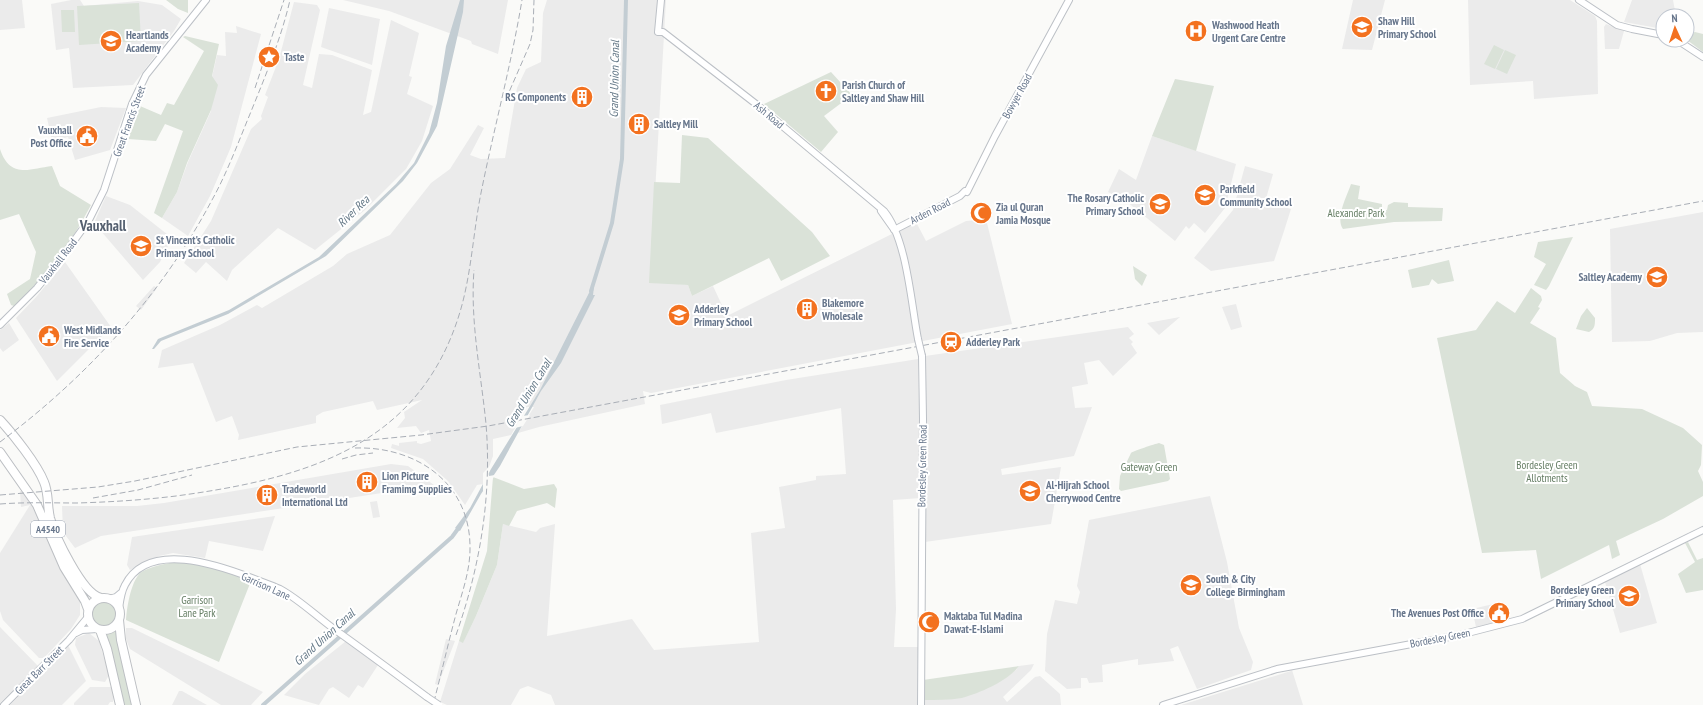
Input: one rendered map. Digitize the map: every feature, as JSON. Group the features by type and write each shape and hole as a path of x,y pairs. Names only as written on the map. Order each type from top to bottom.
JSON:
{"highway":[{"name":"A4540","path":"0,420 44,480 50,519 66,556 83,584 90,592 113,601 119,609"},
{"name":"A4540","path":"0,452 38,505 64,567 85,601 92,626 99,629 108,649 120,705"},
{"path":"88,613 93,602 105,598"},
{"path":"119,609 121,640 133,690 135,705"},
{"path":"99,629 114,627 119,620"}],"main road":[{"name":"Great Francis Street","path":"104,190 132,104 146,75 206,0"},
{"name":"Ash Road","path":"661,0 658,32 663,32 754,101 876,204 894,230"},
{"name":"Bowyer Road","path":"966,192 1069,0"},
{"path":"1579,0 1617,25 1655,33"},
{"path":"1689,48 1703,57"},
{"name":"Vauxhall Road","path":"0,325 25,301 63,256 89,220 104,190"},
{"name":"Arden Road","path":"894,230 966,192"},
{"name":"Bordesley Green Road","path":"894,230 905,261 922,356 921,705"},
{"name":"Bordesley Green","path":"1163,705 1277,669 1460,635 1522,619 1703,530"},
{"name":"Garrison Lane","path":"119,609 122,592 131,576 144,566 172,559 194,560 242,574 281,590 300,601 337,631 439,705"},
{"path":"105,598 116,597 122,592"},
{"name":"Great Barr Street","path":"4,705 73,635 88,613"},
{"name":"Great Barr Street","path":"73,635 82,630 99,629"}],"shaded area":[{"path":"0,0 22,0 25,28 0,30"},
{"name":"Heartlands Academy","path":"71,0 80,0 84,6 138,1 162,5 181,19 174,31 133,85 73,88 69,48 56,50 51,4"},
{"path":"343,0 508,0 498,54 472,44 471,41 389,11"},
{"path":"460,0 464,0 463,12 437,126 417,163 403,181 326,256 228,314 161,341 154,349 152,349 158,339 229,310 319,257 396,184 414,163 429,133 437,103 446,46"},
{"path":"547,0 666,0 650,281 688,285 692,296 713,286 727,316 916,222 926,241 966,221 978,220 987,223 1012,324 651,393 643,391 645,404 518,433 534,407 527,407 511,435 493,439 493,456 489,467 483,473 483,484 477,485 465,505 448,481 423,459 391,448 392,444 399,446 399,443 417,441 417,443 421,444 431,441 429,430 421,433 416,426 397,428 405,418 404,412 422,400 377,410 373,401 323,412 316,416 316,423 238,440 239,435 232,416 216,422 193,363 158,368 162,350 220,325 257,305 262,308 333,266 347,254 390,235 431,183 450,169 478,125 484,128 470,155 481,159 505,158 517,88 526,69 541,62 543,13"},
{"name":"Shaw Hill Primary School","path":"1353,0 1385,0 1372,50 1342,49"},
{"path":"1468,0 1570,0 1595,16 1597,21 1598,94 1534,99 1533,81 1470,85"},
{"path":"1632,0 1673,0 1674,8 1655,8 1655,28 1624,22"},
{"path":"294,2 317,5 320,10 303,85 312,88 319,54 332,55 372,70 363,115 371,112 391,20 419,33 409,76 412,77 407,94 433,106 422,141 406,169 365,210 315,250 278,228 232,270 227,281 206,262 196,273 184,263 211,221 251,129 262,119 261,116 268,97 265,95 279,59"},
{"path":"329,8 380,19 372,65 321,47"},
{"path":"1606,24 1624,31 1619,49 1605,49 1604,27"},
{"path":"236,26 261,34 231,147 210,196 188,236 162,218 177,192 188,162 211,111 212,77 217,55 226,56 225,32 237,33"},
{"path":"101,107 126,108 110,150 75,160 68,137 52,141 47,118"},
{"name":"Parkfield Community School","path":"1152,136 1236,164 1225,208 1205,233 1194,223 1189,229 1186,226 1175,241 1126,201 1108,192 1119,169 1136,180"},
{"path":"1245,166 1273,174 1265,202 1291,209 1284,231 1274,261 1211,271 1194,258 1233,210"},
{"name":"St Vincent's Catholic Primary School","path":"106,196 130,205 172,238 160,262 143,280 94,223"},
{"name":"Saltley Academy","path":"1703,212 1703,332 1677,333 1650,341 1612,342 1610,229"},
{"path":"65,262 111,327 57,381 16,318 37,296"},
{"path":"154,286 157,288 141,310 136,306"},
{"path":"592,287 594,287 593,295 595,295 561,363 541,391 500,466 481,494 460,531 455,528 470,508 491,469 540,390"},
{"path":"1236,304 1242,327 1231,330 1222,307"},
{"path":"1180,317 1159,335 1147,323"},
{"path":"9,323 19,340 3,352 0,348 0,330"},
{"path":"1128,327 1134,334 1129,338 1133,342 1131,344 1137,353 1113,376 1099,360 1084,363 1088,384 1072,387 1075,408 1092,407 1074,456 1001,469 1002,475 1061,467 1051,524 925,542 925,356"},
{"path":"918,359 921,498 893,500 896,609 894,647 918,647 917,705 555,705 551,695 528,686 520,689 511,705 447,705 440,702 459,641 463,642 476,616 497,565 503,524 536,532 540,528 555,524 547,636 632,619 654,650 759,642 751,533 785,528 779,487 816,480 816,476 846,474 841,408 716,433 711,413 662,424 660,405 786,380"},
{"path":"391,464 408,466 434,485 101,536 75,548 63,532 62,506 137,506 164,503"},
{"path":"20,491 24,491 30,505 21,507"},
{"path":"1210,496 1227,562 1239,628 1253,662 1251,670 1197,689 1178,646 1170,649 1174,661 1138,665 1138,659 1102,665 1103,682 1089,683 1087,678 1081,678 1081,688 1067,689 1045,671 1047,634 1055,600 1077,604 1080,592 1077,586 1089,520"},
{"path":"377,501 380,517 373,518 370,502"},
{"path":"30,505 34,505 80,602 80,615 71,629 44,658 39,658 3,620 0,611 0,553"},
{"path":"275,516 263,551 209,541 205,558 173,553 159,556 130,570 127,565 132,537"},
{"name":"Bordesley Green Primary School","path":"1640,564 1657,623 1620,633 1605,582"},
{"path":"1502,602 1506,620 1476,627 1472,609"},
{"path":"0,627 38,666 0,703"},
{"path":"126,628 132,628 263,692 251,705 221,705 130,649 126,639"},
{"path":"89,633 99,641 109,675 105,682 92,680 75,645 76,638"},
{"path":"446,639 455,641 438,685 435,684"},
{"path":"346,641 378,665 363,688 358,685 349,698 333,687 329,689 319,705 284,695 305,674"},
{"path":"68,645 86,681 62,705 10,705"},
{"path":"1034,664 1031,670 1003,697 1007,702 1035,677 1040,676 1060,694 1061,705 924,705 924,700 961,698 972,694 995,684 1016,670 1019,666"},
{"path":"1292,670 1303,705 1181,705 1291,671"},
{"path":"90,687 111,687 114,693 113,702 110,702 108,705 74,705 74,703"},
{"path":"179,691 182,691 207,705 172,705"}],"green space":[{"path":"166,0 188,0 188,13 178,9"},
{"path":"139,3 141,41 79,45 77,6"},
{"path":"61,10 74,10 75,32 62,32"},
{"path":"1695,32 1703,34 1703,52 1695,46"},
{"path":"185,36 219,44 212,76 218,85 211,110 187,163 177,192 162,218 154,213 183,131 165,124 156,141 128,139 140,106 161,115 167,103 174,105 204,51 183,37"},
{"path":"1494,45 1504,50 1495,69 1484,64"},
{"path":"1505,50 1516,55 1507,74 1496,69"},
{"path":"831,72 852,95 824,116 838,132 821,152 764,104"},
{"path":"1175,79 1214,86 1196,151 1152,136"},
{"path":"682,135 708,138 812,232 830,256 781,281 769,258 692,296 688,285 649,283 654,182 680,183"},
{"path":"0,149 9,165 21,170 52,166 60,186 91,205 75,233 57,259 37,283 14,306 11,305 7,294 30,279 36,252 19,214 0,220"},
{"name":"Alexander Park","path":"1351,184 1360,186 1358,199 1382,204 1382,210 1387,210 1388,205 1394,202 1408,203 1408,207 1443,208 1442,221 1394,222 1343,229 1340,219 1341,213"},
{"path":"1573,237 1546,290 1534,285 1546,264 1534,257 1538,242"},
{"path":"1449,260 1454,281 1438,284 1432,279 1429,285 1412,288 1408,270"},
{"path":"1133,266 1147,275 1142,286 1135,279"},
{"name":"Bordesley Green Allotments","path":"1531,288 1541,296 1542,300 1538,307 1540,308 1530,323 1556,338 1560,373 1575,386 1587,392 1592,406 1642,409 1683,428 1702,445 1701,465 1698,471 1703,482 1703,496 1663,519 1616,541 1620,555 1612,559 1609,545 1541,579 1536,550 1482,553 1437,338 1476,330 1497,301 1515,313"},
{"path":"1587,308 1595,318 1594,326 1589,332 1576,329 1581,316"},
{"name":"Gateway Green","path":"1159,443 1164,445 1170,479 1168,481 1121,491 1119,489 1120,476 1131,453"},
{"path":"493,477 524,489 554,484 557,489 555,508 547,503 517,511 509,526 503,524 497,565 463,643 459,641 487,551"},
{"path":"1688,542 1697,560 1703,558 1703,590 1686,593 1678,574 1695,562 1685,543"},
{"name":"Garrison Lane Park","path":"182,561 210,567 251,581 219,662 126,620 130,593 135,580 139,575 143,571 152,567"},
{"path":"104,602 109,603 115,609 115,619 109,625 104,626 99,625 93,619 92,614 93,609 99,603"},
{"path":"117,628 133,705 122,705 106,633"},
{"path":"1019,666 1008,677 985,690 969,696 953,699 924,700 923,680"}],"pier":[{"path":"530,415 523,426 515,428 522,416"},
{"path":"488,470 489,476 495,475 483,495 483,482"}],"waterway":[{"name":"Grand Union Canal","path":"591,291 612,223 622,159 626,0"},
{"name":"Grand Union Canal","path":"263,705 452,537 460,526"}],"railway":[{"path":"255,88 284,0"},
{"path":"0,442 32,417 92,362 120,333 170,269 212,200 227,169 272,58 290,0"},
{"path":"0,504 127,501 223,489 268,479 310,466 350,449 385,426 416,396 441,358 460,312 469,270 480,198 513,50 522,0"},
{"path":"506,99 530,44 533,30 534,0"},
{"path":"0,495 98,487 135,481 297,447 421,435 488,426 1703,201"},
{"path":"456,635 472,583 478,557 487,478 486,424 473,309 474,270"},
{"path":"355,448 377,449 399,454 418,462 436,473 450,488 461,505 468,526 470,557 467,574 433,705"},
{"path":"342,459 356,455 373,453"},
{"path":"93,498 138,490 192,475"}],"place":[{"name":"Shaw Hill Primary School","path":"1362,27"},
{"name":"Washwood Heath Urgent Care Centre","path":"1196,31"},
{"name":"Heartlands Academy","path":"111,41"},
{"name":"Taste","path":"269,57"},
{"name":"Parish Church of Saltley and Shaw Hill","path":"826,91"},
{"name":"RS Components","path":"582,97"},
{"name":"Saltley Mill","path":"639,124"},
{"name":"Vauxhall Post Office","path":"87,136"},
{"name":"Parkfield Community School","path":"1205,195"},
{"name":"The Rosary Catholic Primary School","path":"1160,204"},
{"name":"Zia ul Quran Jamia Mosque","path":"981,213"},
{"name":"St Vincent's Catholic Primary School","path":"141,246"},
{"name":"Saltley Academy","path":"1657,277"},
{"name":"Blakemore Wholesale","path":"807,309"},
{"name":"Adderley Primary School","path":"679,315"},
{"name":"West Midlands Fire Service","path":"49,336"},
{"name":"Adderley Park","path":"951,342"},
{"name":"Lion Picture Framimg Supplies","path":"367,482"},
{"name":"Al-Hijrah School Cherrywood Centre","path":"1030,491"},
{"name":"Tradeworld International Ltd","path":"267,495"},
{"name":"South & City College Birmingham","path":"1191,585"},
{"name":"Bordesley Green Primary School","path":"1629,596"},
{"name":"The Avenues Post Office","path":"1499,613"},
{"name":"Maktaba Tul Madina Dawat-E-Islami","path":"929,622"}],"district":[{"name":"Vauxhall","path":"103,225"}],"water label":[{"name":"River Rea","path":"353,211"}]}
